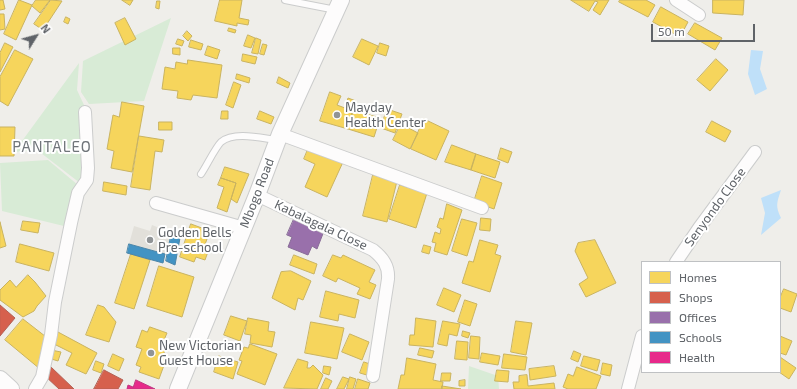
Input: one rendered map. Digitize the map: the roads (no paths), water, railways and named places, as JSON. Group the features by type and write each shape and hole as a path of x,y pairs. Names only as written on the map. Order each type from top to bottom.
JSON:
{"street":[{"path":"676,0 699,15"},
{"name":"Mbogo Road","path":"178,389 244,228 279,137 339,5"},
{"path":"35,389 42,377 51,335 55,302 78,193 87,180 88,168 85,112"},
{"path":"279,137 482,208"},
{"name":"Senyondo Close","path":"677,261 714,206 755,152"},
{"name":"Kabalagala Close","path":"257,195 373,250 383,260 389,270 373,376"},
{"path":"156,203 244,228"},
{"path":"628,389 641,340"},
{"path":"0,379 11,389"}],"lane":[{"path":"285,0 339,5"},
{"path":"202,174 221,142 233,137 279,137"}],"water":[{"path":"751,50 763,51 760,69 767,89 755,95 748,74"},
{"path":"781,190 777,204 781,218 761,235 765,213 761,198"}],"place":[{"name":"Mayday Health Center","path":"337,115"},
{"name":"Golden Bells Pre-school","path":"150,240"},
{"name":"New Victorian Guest House","path":"151,353"}],"district":[{"name":"PANTALEO","path":"52,147"}]}
